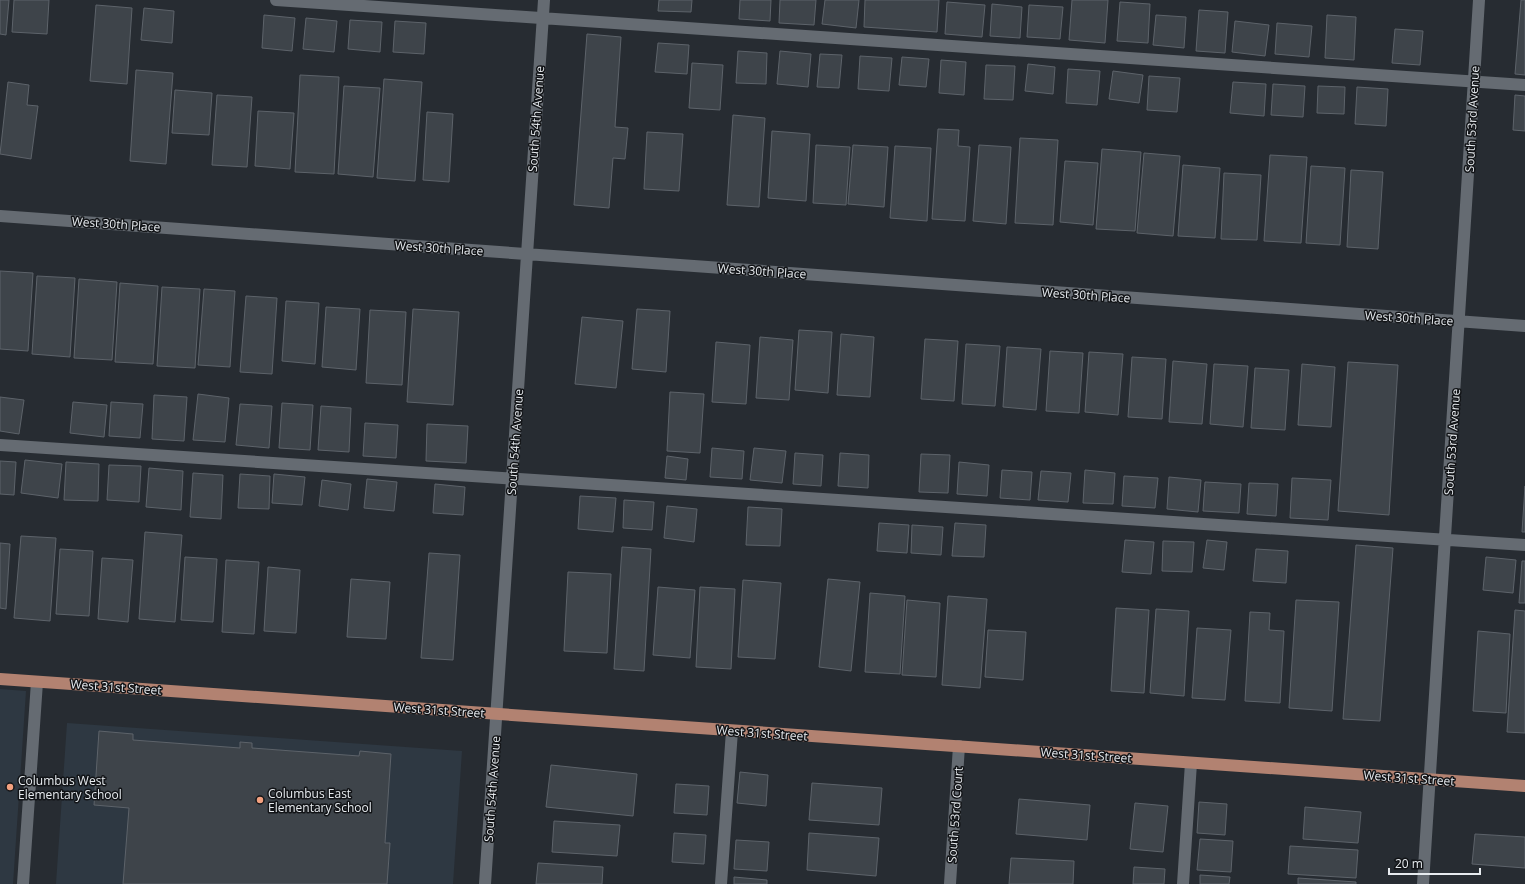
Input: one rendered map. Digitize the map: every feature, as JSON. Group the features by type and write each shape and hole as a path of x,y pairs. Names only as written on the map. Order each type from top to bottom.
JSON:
{"main road":[{"name":"West 31st Street","path":"0,679 1525,786"}],"street":[{"path":"276,0 1525,85"},
{"name":"South 54th Avenue","path":"485,884 544,0"},
{"name":"South 53rd Avenue","path":"1423,884 1460,322 1479,0"},
{"name":"West 30th Place","path":"0,216 1525,326"},
{"path":"0,445 1525,545"},
{"path":"23,884 37,682"},
{"path":"721,884 732,730"},
{"name":"South 53rd Court","path":"950,884 959,746"},
{"path":"1183,884 1191,763"}],"shaded area":[{"name":"Columbus West Elementary School","path":"0,689 26,691 13,884 0,884"},
{"name":"Columbus East Elementary School","path":"67,723 462,751 453,884 56,884"}],"building":[{"path":"0,0 9,0 6,35 0,34"},
{"path":"14,0 49,0 47,34 12,32"},
{"path":"659,0 692,0 691,12 658,11"},
{"path":"740,0 771,0 770,21 739,19"},
{"path":"780,0 816,0 814,25 779,23"},
{"path":"825,0 859,0 856,28 822,24"},
{"path":"865,0 939,0 937,32 864,27"},
{"path":"1072,0 1108,0 1105,43 1069,40"},
{"path":"1521,0 1525,0 1525,75 1515,74"},
{"path":"947,2 985,5 982,37 945,34"},
{"path":"1120,2 1150,4 1148,43 1117,41"},
{"path":"992,4 1022,7 1020,38 990,36"},
{"path":"96,5 132,8 127,84 90,81"},
{"path":"1029,5 1063,7 1060,39 1027,37"},
{"path":"144,8 174,11 172,43 141,40"},
{"path":"1199,10 1228,12 1225,53 1196,51"},
{"path":"264,15 295,18 292,51 262,48"},
{"path":"1156,15 1186,17 1184,48 1153,45"},
{"path":"1327,15 1356,17 1354,60 1325,58"},
{"path":"306,18 337,21 334,52 303,49"},
{"path":"350,20 382,22 380,52 348,49"},
{"path":"395,21 426,23 424,54 393,52"},
{"path":"1235,21 1269,25 1265,56 1232,52"},
{"path":"1277,23 1312,26 1309,57 1275,54"},
{"path":"1395,29 1423,31 1420,65 1392,63"},
{"path":"587,34 621,37 615,127 628,128 625,159 613,158 609,208 574,205"},
{"path":"658,43 689,45 687,74 655,72"},
{"path":"738,51 767,53 766,84 736,83"},
{"path":"780,51 811,54 808,87 777,84"},
{"path":"820,54 842,55 839,88 817,87"},
{"path":"860,56 892,58 889,91 858,89"},
{"path":"902,57 929,59 926,87 899,85"},
{"path":"941,60 966,62 964,95 939,93"},
{"path":"692,63 723,65 720,110 689,108"},
{"path":"1028,64 1055,67 1053,94 1025,91"},
{"path":"986,65 1015,66 1013,100 984,99"},
{"path":"1068,69 1100,71 1097,105 1066,103"},
{"path":"136,70 173,73 166,164 130,161"},
{"path":"1113,71 1143,75 1139,103 1109,99"},
{"path":"300,75 339,77 334,174 295,172"},
{"path":"1149,76 1180,78 1177,112 1147,110"},
{"path":"384,79 422,82 415,181 377,178"},
{"path":"8,82 29,85 27,105 38,106 31,159 0,154"},
{"path":"1233,82 1266,84 1264,116 1230,113"},
{"path":"1273,84 1305,86 1303,117 1271,115"},
{"path":"344,86 380,88 373,177 338,174"},
{"path":"1318,86 1345,87 1344,114 1317,113"},
{"path":"1357,87 1388,89 1386,126 1355,124"},
{"path":"175,90 212,93 209,135 172,133"},
{"path":"217,95 252,97 247,167 212,165"},
{"path":"1515,95 1525,96 1525,131 1513,130"},
{"path":"258,111 294,113 290,169 255,166"},
{"path":"427,112 453,114 449,182 423,180"},
{"path":"733,115 765,118 759,207 727,205"},
{"path":"938,129 959,130 958,146 970,147 965,221 932,219"},
{"path":"772,131 810,134 806,201 768,198"},
{"path":"647,132 683,134 679,191 644,189"},
{"path":"1020,138 1058,140 1053,225 1015,223"},
{"path":"816,145 850,147 846,205 813,203"},
{"path":"853,145 888,147 884,207 848,204"},
{"path":"979,145 1011,147 1006,224 973,221"},
{"path":"895,146 931,148 927,221 890,218"},
{"path":"1102,149 1141,152 1135,231 1096,229"},
{"path":"1144,153 1180,156 1173,236 1137,233"},
{"path":"1270,155 1307,157 1301,243 1264,241"},
{"path":"1065,161 1098,163 1093,225 1060,222"},
{"path":"1183,165 1220,168 1215,238 1178,236"},
{"path":"1311,166 1345,168 1340,245 1306,243"},
{"path":"1351,170 1383,172 1378,249 1347,247"},
{"path":"1224,173 1261,175 1257,240 1221,239"},
{"path":"0,271 33,273 28,351 0,349"},
{"path":"37,276 75,278 70,357 32,354"},
{"path":"79,279 117,282 112,360 74,358"},
{"path":"120,283 158,286 153,364 115,362"},
{"path":"162,287 200,289 195,368 157,366"},
{"path":"204,289 235,291 230,367 198,365"},
{"path":"246,296 277,298 272,374 240,372"},
{"path":"286,301 319,303 315,364 282,361"},
{"path":"326,307 360,309 356,370 322,367"},
{"path":"413,309 459,312 453,405 407,402"},
{"path":"637,309 670,311 666,372 632,369"},
{"path":"370,310 406,312 402,385 366,383"},
{"path":"582,317 623,321 616,388 575,384"},
{"path":"799,330 832,332 828,393 795,390"},
{"path":"841,334 874,337 870,397 837,395"},
{"path":"760,337 793,340 789,400 756,398"},
{"path":"925,339 958,341 954,401 921,399"},
{"path":"716,342 750,345 746,404 712,402"},
{"path":"966,344 1000,346 995,406 962,404"},
{"path":"1007,347 1041,349 1036,410 1003,407"},
{"path":"1050,351 1083,353 1079,413 1046,411"},
{"path":"1089,352 1123,354 1118,415 1085,412"},
{"path":"1132,357 1166,359 1162,419 1128,417"},
{"path":"1173,361 1207,364 1202,424 1169,422"},
{"path":"1348,362 1398,365 1389,515 1338,511"},
{"path":"1214,364 1248,366 1243,427 1210,424"},
{"path":"1302,364 1335,367 1331,427 1298,425"},
{"path":"1255,368 1289,370 1285,430 1251,428"},
{"path":"670,392 704,394 700,453 667,451"},
{"path":"198,394 229,398 225,442 193,440"},
{"path":"154,395 187,397 184,441 152,439"},
{"path":"0,397 24,400 19,434 0,431"},
{"path":"73,402 107,405 104,437 70,433"},
{"path":"111,402 143,404 140,438 109,436"},
{"path":"282,403 313,405 310,450 279,448"},
{"path":"240,404 272,406 269,448 236,445"},
{"path":"321,406 351,408 349,452 318,450"},
{"path":"365,423 398,425 396,458 363,456"},
{"path":"427,424 468,426 466,463 426,461"},
{"path":"712,448 744,451 742,479 710,477"},
{"path":"754,448 786,451 782,483 750,480"},
{"path":"795,453 823,455 821,486 793,484"},
{"path":"840,453 869,455 868,488 838,486"},
{"path":"921,454 950,455 948,493 919,492"},
{"path":"667,456 688,459 686,480 665,478"},
{"path":"25,460 62,464 58,498 21,493"},
{"path":"0,461 16,462 14,495 0,494"},
{"path":"66,462 99,464 98,501 64,500"},
{"path":"959,462 989,465 987,496 957,494"},
{"path":"109,465 141,466 139,502 107,500"},
{"path":"149,468 183,471 181,510 146,507"},
{"path":"1002,470 1032,472 1030,500 1000,498"},
{"path":"1085,470 1115,473 1113,504 1083,503"},
{"path":"1041,471 1071,473 1068,502 1038,500"},
{"path":"193,473 223,475 221,519 190,517"},
{"path":"240,474 270,476 269,509 238,508"},
{"path":"274,474 305,477 302,505 272,503"},
{"path":"1124,476 1158,478 1155,508 1122,506"},
{"path":"1169,477 1201,480 1198,512 1167,509"},
{"path":"1292,478 1331,480 1328,520 1290,518"},
{"path":"367,479 397,482 394,511 364,508"},
{"path":"322,480 351,484 348,510 319,506"},
{"path":"1205,482 1241,484 1239,513 1203,511"},
{"path":"1249,483 1278,484 1276,516 1247,514"},
{"path":"435,484 465,487 463,515 433,513"},
{"path":"1525,486 1525,532 1522,532"},
{"path":"580,496 616,498 613,532 578,529"},
{"path":"624,500 654,502 652,530 623,528"},
{"path":"667,506 697,509 694,542 664,538"},
{"path":"748,507 782,509 780,546 746,545"},
{"path":"879,523 909,525 907,553 877,551"},
{"path":"955,523 986,525 984,557 952,556"},
{"path":"912,525 943,527 941,555 911,553"},
{"path":"145,532 182,535 175,622 139,619"},
{"path":"21,536 56,538 50,621 14,618"},
{"path":"1125,540 1154,542 1151,574 1122,572"},
{"path":"1207,540 1227,542 1224,570 1203,568"},
{"path":"1163,541 1194,542 1192,572 1162,571"},
{"path":"0,543 10,544 6,609 0,608"},
{"path":"1356,545 1393,548 1380,721 1343,719"},
{"path":"622,547 651,549 644,671 614,669"},
{"path":"60,549 93,551 89,616 56,614"},
{"path":"1256,549 1288,551 1286,583 1253,581"},
{"path":"429,553 460,555 453,660 421,658"},
{"path":"185,557 217,559 213,622 181,620"},
{"path":"1486,557 1516,560 1513,593 1483,590"},
{"path":"102,558 133,560 128,622 98,619"},
{"path":"226,560 259,562 254,634 222,632"},
{"path":"1522,561 1525,561 1525,603 1519,603"},
{"path":"268,567 300,570 296,633 264,631"},
{"path":"568,572 611,574 607,653 564,651"},
{"path":"351,579 390,582 386,639 347,637"},
{"path":"828,579 860,582 851,671 819,667"},
{"path":"743,580 781,583 775,659 738,657"},
{"path":"658,587 695,590 690,658 653,655"},
{"path":"700,587 735,589 731,669 696,667"},
{"path":"870,593 905,596 900,674 865,672"},
{"path":"948,596 987,599 980,688 942,685"},
{"path":"907,600 940,603 936,677 902,675"},
{"path":"1296,600 1339,602 1332,711 1289,708"},
{"path":"1116,608 1149,610 1144,693 1111,691"},
{"path":"1156,609 1189,611 1184,696 1150,693"},
{"path":"1515,610 1525,611 1525,733 1507,732"},
{"path":"1250,612 1270,613 1269,630 1284,631 1280,703 1245,701"},
{"path":"1197,628 1231,630 1225,700 1192,698"},
{"path":"988,630 1026,632 1023,680 985,677"},
{"path":"1478,631 1510,634 1506,713 1473,711"},
{"name":"Columbus East Elementary School","path":"99,731 133,734 133,740 240,748 240,742 252,743 252,748 359,756 360,751 391,754 385,843 390,843 387,884 123,884 129,808 94,805"},
{"path":"551,765 637,774 633,816 546,807"},
{"path":"740,772 768,775 766,806 737,803"},
{"path":"812,783 882,788 879,825 809,820"},
{"path":"676,784 709,786 707,815 674,813"},
{"path":"1019,799 1090,805 1087,840 1016,834"},
{"path":"1199,802 1227,804 1225,835 1197,833"},
{"path":"1135,803 1168,806 1163,852 1130,849"},
{"path":"1305,807 1361,812 1358,843 1303,839"},
{"path":"554,821 620,825 617,856 552,852"},
{"path":"674,833 706,835 704,864 672,862"},
{"path":"809,833 879,838 876,876 807,870"},
{"path":"1475,834 1525,837 1525,868 1472,864"},
{"path":"1200,839 1233,841 1231,872 1197,870"},
{"path":"736,840 769,842 767,871 734,869"},
{"path":"1290,846 1358,850 1356,878 1288,874"},
{"path":"1011,858 1074,861 1073,884 1009,884"},
{"path":"538,863 603,867 602,884 536,884"},
{"path":"1134,867 1165,869 1164,884 1133,884"},
{"path":"1200,875 1230,877 1229,884 1200,884"},
{"path":"734,877 767,880 767,884 734,884"},
{"path":"1298,878 1356,882 1356,884 1298,884"}],"place":[{"name":"Columbus West Elementary School","path":"10,787"},
{"name":"Columbus East Elementary School","path":"260,800"}]}
